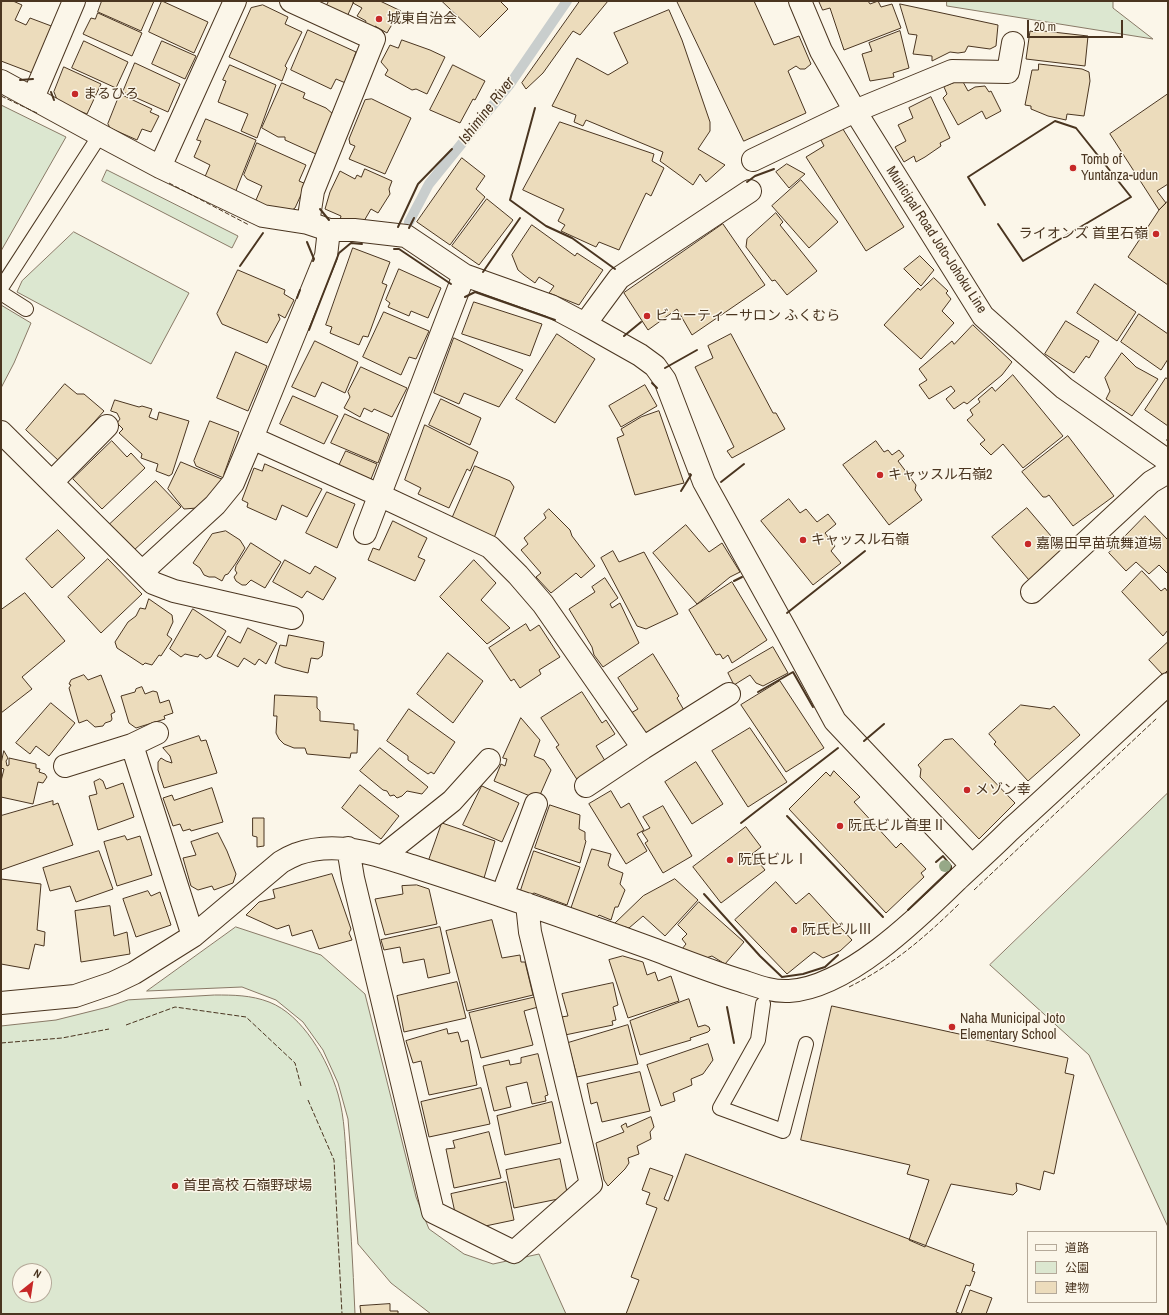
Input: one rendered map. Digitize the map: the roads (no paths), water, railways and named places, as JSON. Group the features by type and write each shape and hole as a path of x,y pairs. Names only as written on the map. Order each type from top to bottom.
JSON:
{"street":[{"path":"33,98 74,1"},
{"path":"160,167 235,1"},
{"path":"291,1 374,39 313,191 308,223"},
{"name":"Municipal Road Joto-Johoku Line","path":"800,1 821,51 855,111 983,316 1064,388 1168,461"},
{"path":"753,160 855,111 952,71 1008,72 1013,43"},
{"path":"1,81 100,136 160,167 263,216 308,223 329,230 354,230 406,236 464,275 551,306 640,355 655,366 665,380 704,482 784,625 835,721 972,866"},
{"path":"585,324 619,278 750,191"},
{"path":"142,572 214,505 233,483 326,256 329,230"},
{"path":"365,533 464,275"},
{"path":"52,482 107,426"},
{"path":"1,432 153,583 174,591 292,618"},
{"path":"252,438 490,547 518,575 543,604 643,748"},
{"path":"1032,592 1152,482 1168,472"},
{"path":"1,1003 74,996 113,983 134,973 193,936 280,862 297,854 332,847 348,848 383,856 527,904 734,979 764,996 772,990 789,991 807,989 825,983 840,974 868,956 900,932 934,903 1168,684"},
{"path":"586,786 729,694"},
{"path":"65,766 132,745 157,733"},
{"path":"132,745 193,936"},
{"path":"383,856 452,801 489,760"},
{"path":"502,896 536,804"},
{"path":"348,848 353,878 433,1212 514,1252 591,1184 530,932 527,904"}],"lane":[{"path":"1,288 100,136"},
{"path":"1,293 26,309"},
{"path":"764,996 758,1040 720,1108 783,1131 806,1044"}],"waterway":[{"name":"Ishimine River","path":"409,222 429,184 510,84 567,1"}],"place":[{"name":"城東自治会","path":"379,19"},
{"name":"まるひろ","path":"75,94"},
{"name":"Tomb of Yuntanza-udun","path":"1073,168"},
{"name":"ライオンズ 首里石嶺","path":"1156,234"},
{"name":"ビューティーサロン ふくむら","path":"647,316"},
{"name":"キャッスル石嶺2","path":"880,475"},
{"name":"キャッスル石嶺","path":"803,540"},
{"name":"嘉陽田早苗琉舞道場","path":"1028,544"},
{"name":"メゾン幸","path":"967,790"},
{"name":"阮氏ビル首里Ⅱ","path":"840,826"},
{"name":"阮氏ビルⅠ","path":"730,860"},
{"name":"阮氏ビルⅢ","path":"794,930"},
{"name":"Naha Municipal Joto Elementary School","path":"952,1027"},
{"name":"首里高校 石嶺野球場","path":"175,1186"}]}
